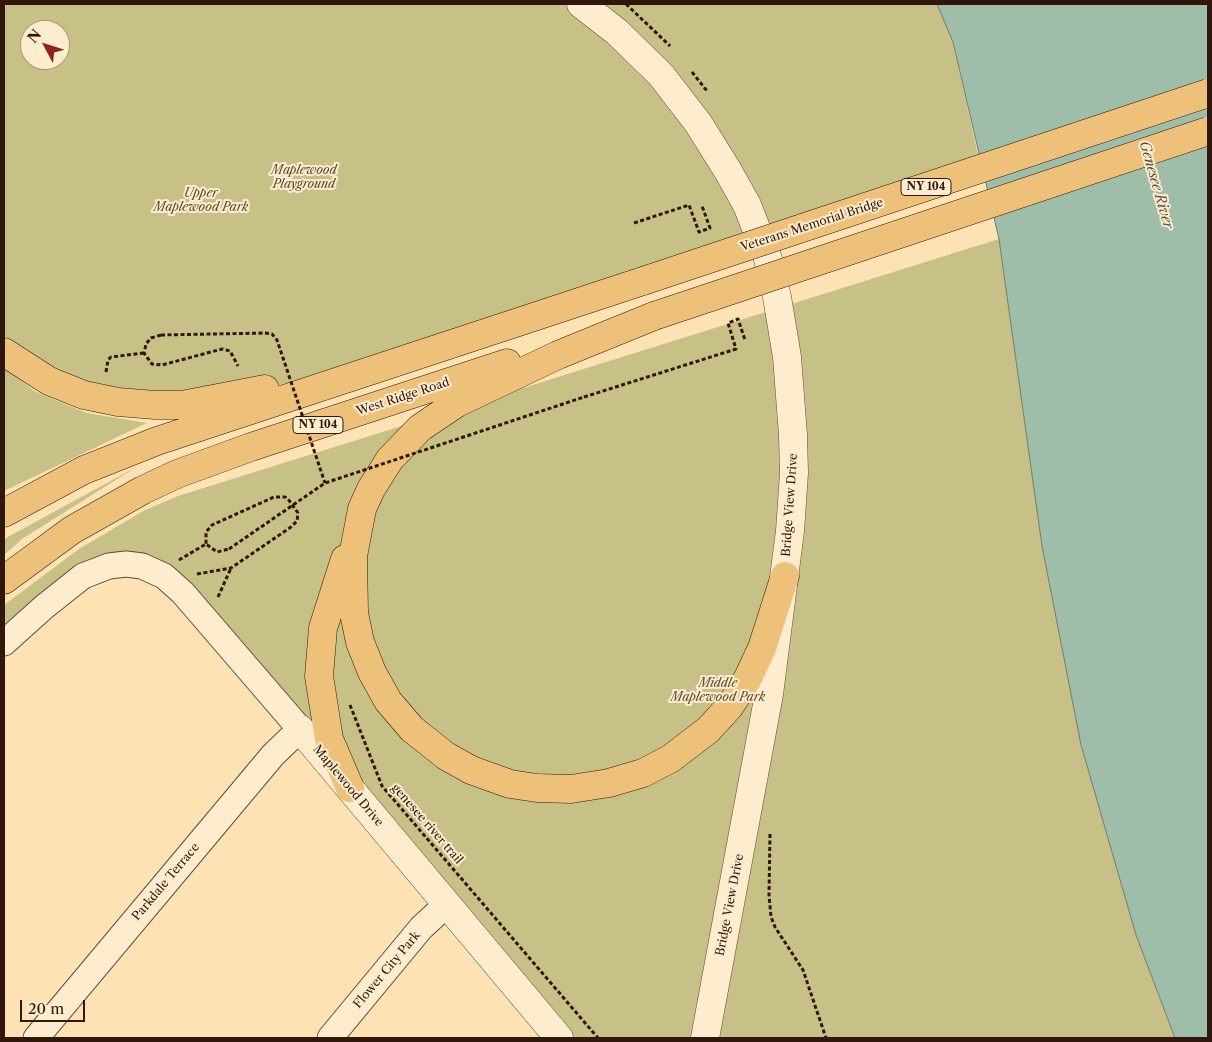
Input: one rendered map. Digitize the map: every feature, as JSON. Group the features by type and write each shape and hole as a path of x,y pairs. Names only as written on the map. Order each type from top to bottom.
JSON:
{"highway":[{"name":"Veterans Memorial Bridge","path":"461,341 1208,93"},
{"name":"NY 104","path":"654,316 1208,131"},
{"path":"350,788 338,764 326,726 319,676 319,652 326,616 362,510 371,489 390,459 420,428 444,411 522,371 654,316"},
{"name":"West Ridge Road","path":"4,580 72,530 135,494 177,474 298,432 654,316"},
{"path":"4,352 49,381 84,395 130,404 168,406 230,396 461,341"},
{"name":"NY 104","path":"4,513 84,470 157,441 461,341"},
{"path":"362,510 353,556 352,601 361,647 377,682 403,720 446,756 483,775 523,786 571,789 609,784 656,766 696,740 730,706 748,678 768,632 785,576"}],"street":[{"name":"Bridge View Drive","path":"581,4 634,47 686,106 728,171 747,205 762,242 781,318 792,416 793,493 785,576 764,721 705,1038"},
{"name":"Maplewood Drive","path":"4,643 38,612 83,576 101,568 118,564 134,564 150,568 177,586 350,788 559,1038"},
{"name":"Parkdale Terrace","path":"36,1038 273,756 300,729"},
{"name":"Flower City Park","path":"330,1038 421,928 447,904"}],"path":[{"path":"634,223 690,205 699,232 710,228 702,206"},
{"path":"206,544 216,552 229,550 325,483 584,397 736,350 728,322 738,319 745,340"},
{"path":"144,353 148,341 154,336 265,332 272,334 276,340 325,483"},
{"path":"144,353 152,364 162,365 226,350 233,354 238,366"},
{"path":"106,372 108,360 111,357 144,353"},
{"path":"194,575 231,568 294,524 298,513 288,499 274,497 212,525 206,532 206,544"},
{"path":"183,557 206,544"},
{"path":"216,601 231,568"},
{"name":"genesee river trail","path":"350,704 382,786 598,1038"}],"green space":[{"name":"Upper Maplewood Park","path":"4,4 937,4 953,42 981,169 347,369 230,396 130,404 4,352"},
{"name":"Middle Maplewood Park","path":"999,239 1042,546 1081,745 1136,935 1175,1038 559,1038 154,558 143,553 122,551 90,560 73,569 4,629 4,605 79,549 145,510 178,496"},
{"path":"4,368 36,392 87,413 147,423 4,491"},
{"path":"138,466 22,539 4,555 4,540 6,538"}],"water":[{"name":"Genesee River","path":"937,4 1208,4 1208,1038 1175,1038 1136,935 1081,745 1042,546 999,239 953,42"}],"park label":[{"name":"Maplewood Playground","path":"304,178"}]}
